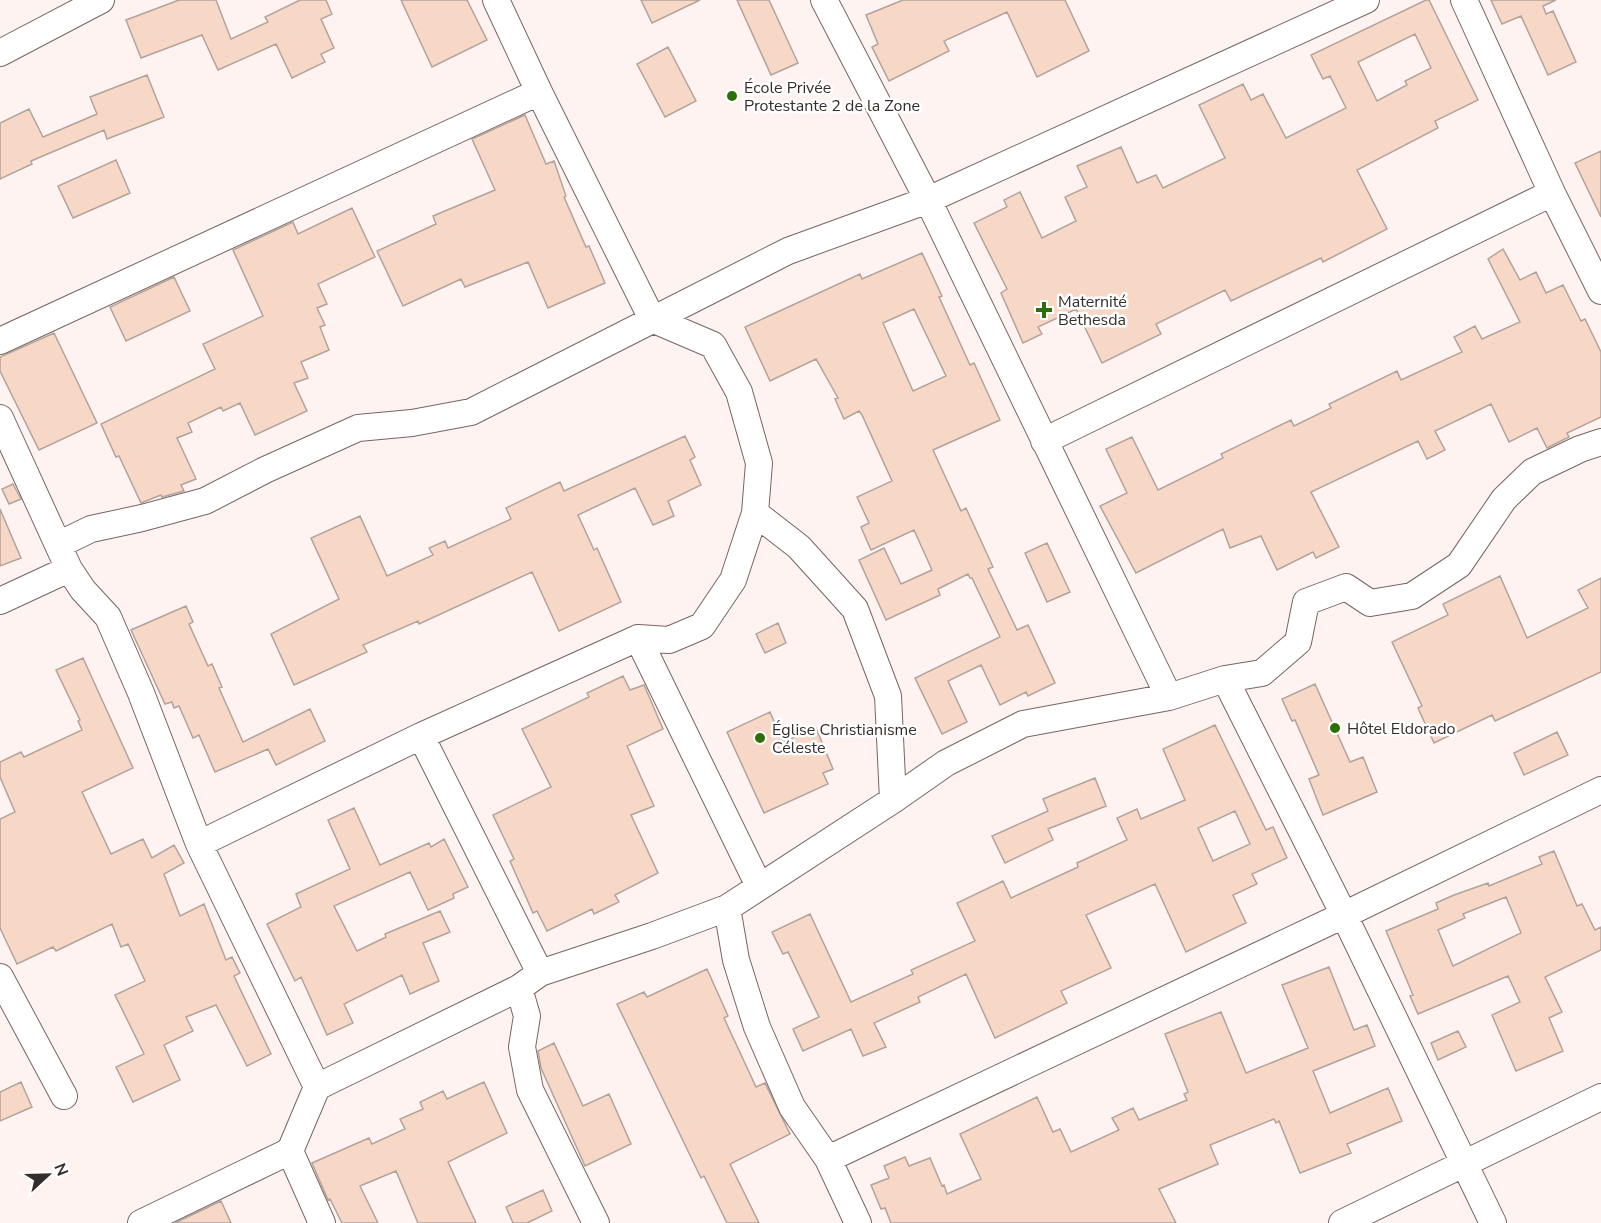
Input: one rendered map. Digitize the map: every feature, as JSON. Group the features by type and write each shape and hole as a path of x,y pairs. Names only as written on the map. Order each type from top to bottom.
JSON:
{"street":[{"path":"0,53 100,0"},
{"path":"199,844 421,736 638,638 669,640 702,626 733,580 755,513 759,463 739,392 713,345 652,319 496,0"},
{"path":"824,0 928,200 1169,697"},
{"path":"58,545 91,529 205,501 265,470 358,428 412,423 471,412 788,251 928,200 1366,0"},
{"path":"1464,0 1552,193 1601,291"},
{"path":"0,341 539,92"},
{"path":"1044,441 1552,193"},
{"path":"0,418 69,569 82,590 108,617 141,693 199,844 317,1087"},
{"path":"141,1223 290,1151 317,1087 519,988 540,973 728,908 946,763 1023,724 1169,697 1225,679 1262,673 1298,642 1306,602 1346,587 1370,603 1412,596 1459,565 1504,499 1532,472 1580,449 1601,442"},
{"path":"755,513 799,547 855,609 888,696 893,800"},
{"path":"0,601 69,569"},
{"path":"638,638 759,886"},
{"path":"1225,679 1344,915 1493,1223"},
{"path":"421,736 540,973"},
{"path":"828,1159 1344,915 1601,790"},
{"path":"728,908 736,960 757,1027 792,1107 828,1159 858,1223"},
{"path":"0,976 64,1096"},
{"path":"519,988 527,1016 522,1047 530,1090 596,1223"},
{"path":"1342,1223 1601,1097"},
{"path":"290,1151 322,1223"}],"building":[{"path":"179,0 216,0 231,39 268,22 265,17 300,0 326,0 332,14 321,19 334,48 321,54 325,62 292,78 276,44 218,70 202,35 141,58 126,20"},
{"path":"401,0 467,0 487,40 432,67"},
{"path":"641,0 700,0 652,23"},
{"path":"737,0 769,0 798,63 771,75"},
{"path":"903,0 1065,0 1089,51 1037,77 1007,12 944,41 949,51 889,81 872,47 878,44 866,15"},
{"path":"1429,0 1478,100 1435,121 1438,128 1357,170 1387,229 1323,262 1321,258 1231,301 1225,290 1156,324 1161,334 1102,363 1076,309 1038,327 1042,334 1023,343 1001,293 1007,289 974,223 1007,207 1004,200 1020,192 1042,238 1076,221 1065,197 1087,187 1077,166 1121,147 1137,183 1156,175 1163,188 1225,158 1199,105 1243,84 1251,100 1263,94 1286,138 1346,108 1330,76 1323,79 1311,55","holes":["1415,34 1431,68 1405,81 1407,85 1377,101 1358,62"]},
{"path":"1491,0 1556,0 1543,6 1546,14 1553,11 1576,62 1548,75 1521,16 1502,24"},
{"path":"668,47 696,101 665,117 637,64"},
{"path":"147,75 164,117 107,139 104,130 31,161 32,164 0,179 0,123 29,109 43,137 97,114 90,97"},
{"path":"525,115 546,164 554,161 566,196 564,197 605,283 548,308 528,262 465,287 461,279 403,306 377,251 436,224 433,216 495,190 472,139"},
{"path":"1601,151 1601,217 1575,163"},
{"path":"116,160 130,193 73,218 58,186"},
{"path":"352,208 375,257 318,284 327,304 317,308 325,325 320,327 329,350 301,362 308,378 294,383 307,411 255,435 240,403 223,411 221,407 188,423 192,432 177,438 196,479 181,485 184,491 162,497 161,495 141,503 101,424 215,369 203,344 263,316 233,250 293,222 298,234"},
{"path":"1503,249 1520,280 1536,272 1546,293 1563,285 1581,321 1585,319 1601,352 1601,417 1567,433 1569,437 1547,448 1537,428 1509,442 1491,404 1435,431 1445,450 1427,459 1418,441 1311,492 1339,547 1316,558 1313,552 1277,570 1261,536 1230,548 1223,529 1136,573 1100,506 1127,493 1106,449 1132,437 1158,490 1223,458 1221,454 1291,420 1294,426 1331,408 1329,404 1397,371 1401,380 1462,352 1454,337 1475,326 1482,339 1520,322 1488,259"},
{"path":"922,253 970,365 974,363 1000,420 933,450 961,511 966,508 993,567 988,569 1017,630 1028,625 1055,683 1028,696 1026,692 1000,705 981,665 948,681 967,722 942,734 915,678 1000,637 972,578 968,574 938,589 940,595 886,620 859,560 884,548 901,584 932,570 914,530 871,550 861,527 869,523 857,497 892,481 862,415 859,411 844,419 835,399 838,398 816,359 770,381 745,327 860,274 862,279","holes":["914,309 946,376 913,391 883,323"]},
{"path":"174,277 190,311 126,341 110,307"},
{"path":"54,333 97,423 39,450 0,371 0,357"},
{"path":"685,436 695,457 690,460 701,485 668,501 674,516 653,525 635,488 578,515 594,550 597,548 621,602 559,631 532,572 419,624 418,621 363,645 367,652 294,685 271,634 339,599 311,538 360,516 387,576 433,555 429,548 445,541 448,548 511,519 506,508 560,482 564,491"},
{"path":"13,484 21,499 9,504 2,489"},
{"path":"0,509 21,558 0,566"},
{"path":"1047,543 1070,592 1047,602 1025,553"},
{"path":"1500,576 1527,638 1588,608 1578,590 1601,578 1601,672 1495,721 1492,715 1434,743 1418,708 1422,706 1392,642 1448,615 1443,604"},
{"path":"186,606 193,622 189,624 208,666 212,664 222,687 219,688 243,742 310,709 325,741 276,765 268,749 215,772 199,735 193,738 179,706 174,708 172,702 165,704 131,630"},
{"path":"778,623 786,643 765,653 756,634"},
{"path":"83,658 133,768 82,792 111,854 143,839 152,858 174,845 184,863 164,874 180,916 204,904 226,960 232,957 240,973 234,976 271,1054 247,1066 216,1005 186,1017 193,1031 164,1045 180,1080 133,1102 116,1067 144,1054 115,995 145,981 128,944 121,947 112,924 56,951 53,947 17,964 0,928 0,819 15,812 0,777 0,762 21,752 24,757 82,730 78,721 80,720 56,670"},
{"path":"623,676 630,690 644,685 663,729 627,746 654,806 631,815 658,873 615,895 619,902 594,914 592,909 547,931 537,911 533,913 510,861 514,859 493,815 551,787 522,729 589,697 587,693"},
{"path":"1315,684 1350,762 1363,757 1377,792 1323,815 1309,779 1319,775 1295,720 1292,721 1282,699"},
{"path":"770,712 783,742 816,728 833,769 823,773 828,784 764,813 727,732"},
{"path":"1215,725 1266,830 1273,827 1287,858 1252,874 1257,884 1233,895 1246,923 1186,952 1155,884 1086,915 1111,968 1061,991 1067,1003 995,1038 966,974 918,997 920,1002 874,1023 886,1047 863,1056 851,1029 803,1051 793,1029 819,1017 788,952 783,954 772,932 810,914 851,1002 913,974 911,970 975,941 957,903 1003,881 1011,898 1078,867 1077,863 1127,840 1117,818 1137,809 1141,819 1185,800 1163,749","holes":["1235,811 1250,844 1213,861 1198,828"]},
{"path":"1557,732 1568,755 1524,775 1514,753"},
{"path":"1095,778 1106,806 1048,829 1053,840 1005,863 992,836 1048,811 1043,799"},
{"path":"354,808 380,865 429,843 431,847 444,839 468,887 453,894 454,898 428,910 410,872 334,906 357,951 386,937 385,934 440,911 450,932 423,943 439,981 410,994 402,975 344,1004 353,1023 327,1035 301,977 295,981 267,924 301,907 296,894 350,869 328,820"},
{"path":"1554,851 1577,906 1582,904 1595,930 1601,927 1601,950 1545,977 1562,1012 1549,1018 1563,1051 1516,1071 1492,1015 1520,1002 1508,976 1418,1014 1410,996 1413,995 1386,931 1438,909 1436,903 1454,895 1488,883 1489,886 1542,864 1539,857","holes":["1506,897 1521,933 1453,966 1438,930 1465,918 1463,914"]},
{"path":"1329,967 1354,1030 1367,1025 1375,1046 1313,1071 1330,1113 1388,1088 1402,1121 1347,1144 1351,1153 1300,1173 1279,1121 1276,1123 1274,1119 1210,1145 1218,1164 1159,1189 1176,1223 891,1223 885,1208 881,1209 871,1185 889,1178 884,1166 905,1157 909,1166 930,1158 947,1194 981,1179 960,1134 1037,1097 1053,1132 1060,1129 1071,1152 1119,1130 1112,1118 1133,1108 1139,1120 1187,1100 1184,1094 1188,1092 1165,1034 1221,1012 1246,1073 1308,1048 1282,985"},
{"path":"707,969 728,1016 724,1018 756,1087 765,1083 790,1134 730,1164 759,1223 727,1223 704,1176 701,1178 617,1004 644,992 647,997"},
{"path":"1458,1031 1466,1047 1438,1060 1431,1043"},
{"path":"554,1043 583,1106 609,1094 631,1144 585,1166 541,1068 538,1051"},
{"path":"21,1082 32,1107 0,1121 0,1092"},
{"path":"484,1082 507,1133 448,1162 476,1223 418,1223 396,1171 360,1186 378,1223 342,1223 330,1199 328,1200 312,1163 369,1138 372,1144 405,1129 400,1119 423,1109 420,1102 443,1091 447,1099"},
{"path":"543,1190 552,1211 527,1223 513,1223 506,1207"},
{"path":"221,1201 231,1223 175,1223"}],"place":[{"name":"École Privée Protestante 2 de la Zone","path":"732,96"},
{"name":"Maternité Bethesda","path":"1044,310"},
{"name":"Hôtel Eldorado","path":"1335,728"},
{"name":"Église Christianisme Céleste","path":"760,738"}]}
